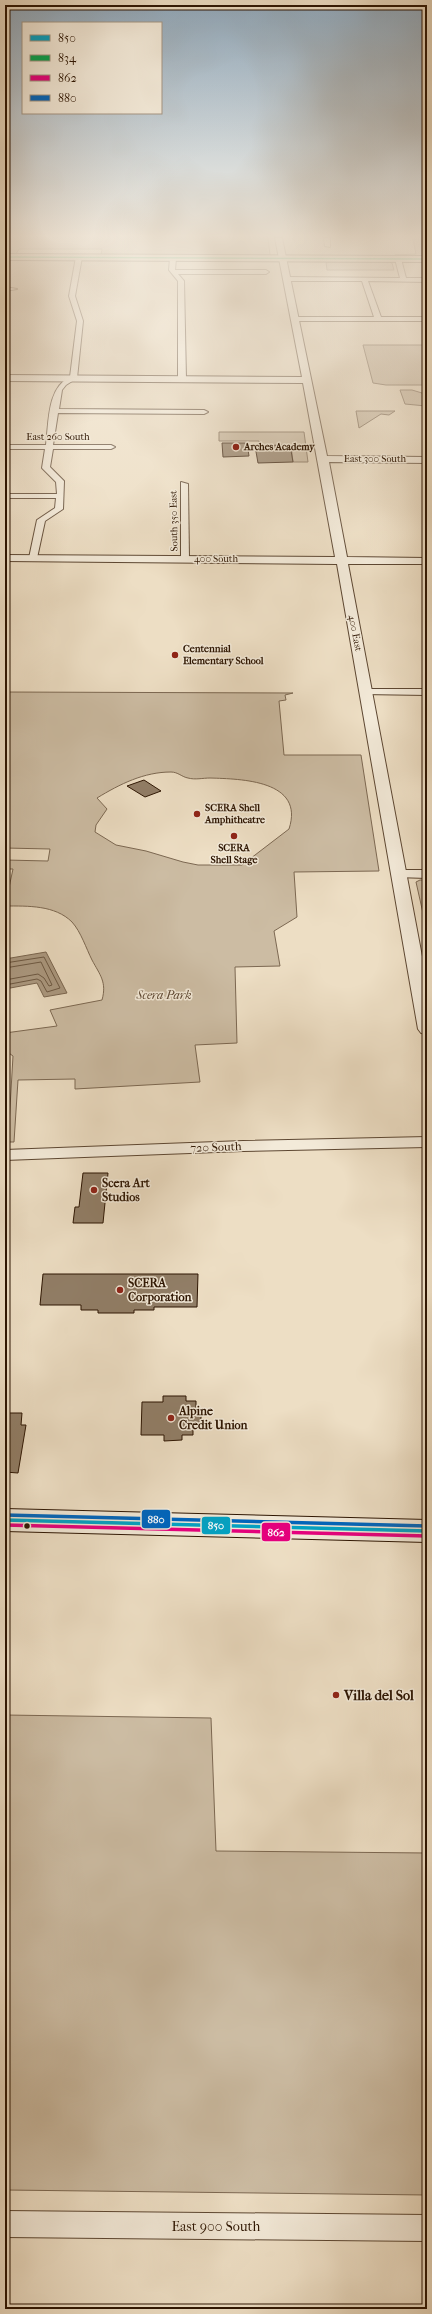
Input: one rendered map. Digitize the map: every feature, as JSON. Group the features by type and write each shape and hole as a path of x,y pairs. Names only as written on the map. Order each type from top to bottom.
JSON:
{"main road":[{"path":"5,1520 427,1531"}],"street":[{"path":"33,558 41,520 59,509 61,496 59,478 46,468 59,387 73,378 77,346"},
{"path":"181,346 182,379"},
{"name":"400 East","path":"300,346 342,560 427,1029"},
{"path":"5,378 307,380"},
{"path":"54,411 204,412"},
{"name":"East 260 South","path":"5,447 111,447"},
{"name":"East 300 South","path":"323,459 427,460"},
{"name":"South 350 East","path":"184,484 185,559"},
{"path":"5,496 61,496"},
{"name":"400 South","path":"5,558 427,561"},
{"path":"366,692 427,692"},
{"path":"400,874 427,874"},
{"name":"720 South","path":"5,1155 243,1146 427,1142"},
{"name":"East 900 South","path":"5,2224 427,2228"}],"green space":[{"path":"363,346 427,346 427,385 386,385 373,383"},
{"path":"400,390 412,390 422,393 426,406 405,404"},
{"path":"356,411 395,411 389,415 381,414 359,428"},
{"path":"219,432 304,432 308,462 293,462 291,445 259,445 259,441 219,441"},
{"name":"Scera Park","path":"5,692 293,693 285,695 286,700 279,701 284,755 361,755 379,871 294,872 297,917 274,931 280,966 235,967 237,1043 195,1045 200,1082 75,1089 75,1079 18,1080 14,1142 8,1142 13,1056 6,1051 5,1054 5,1033 57,1026 50,1010 102,1000 104,988 102,979 81,935 72,922 65,916 49,909 5,906 13,869 5,869 5,860 48,861 50,849 5,848","holes":["173,772 191,779 210,778 238,780 267,786 279,792 288,800 291,813 289,829 242,865 198,865 183,862 146,851 116,845 95,832 96,825 107,809 97,798 132,780 151,774"]},
{"path":"420,880 427,880 427,931 416,882"},
{"path":"5,1715 211,1718 216,1851 427,1853 427,2195 5,2190"}],"water":[{"path":"46,952 67,993 44,997 37,983 5,989 5,959"}],"building":[{"path":"222,443 247,443 249,456 223,457"},
{"path":"290,445 293,462 258,463 255,446"},
{"path":"144,780 161,791 145,797 127,786"},
{"name":"Scera Art Studios","path":"83,1173 108,1173 103,1223 73,1223 75,1207 79,1207"},
{"name":"SCERA Corporation","path":"43,1274 198,1274 197,1307 154,1307 154,1310 134,1310 134,1313 98,1313 98,1310 81,1310 81,1305 40,1305"},
{"name":"Alpine Credit Union","path":"163,1396 186,1396 186,1401 196,1401 196,1411 201,1411 201,1425 193,1425 193,1435 182,1435 182,1440 164,1441 164,1435 141,1435 142,1402 163,1402"},
{"path":"5,1413 22,1413 21,1425 26,1425 18,1473 5,1472"}],"transit line":[{"name":"880","path":"5,1515 427,1526"},
{"name":"850","path":"5,1520 427,1531"},
{"name":"862","path":"5,1525 427,1536"}],"place":[{"name":"Arches Academy","path":"236,447"},
{"name":"Centennial Elementary School","path":"175,655"},
{"name":"SCERA Shell Amphitheatre","path":"197,814"},
{"name":"SCERA Shell Stage","path":"234,836"},
{"name":"Scera Art Studios","path":"94,1190"},
{"name":"SCERA Corporation","path":"120,1290"},
{"name":"Alpine Credit Union","path":"171,1418"},
{"name":"Villa del Sol","path":"336,1695"}]}
